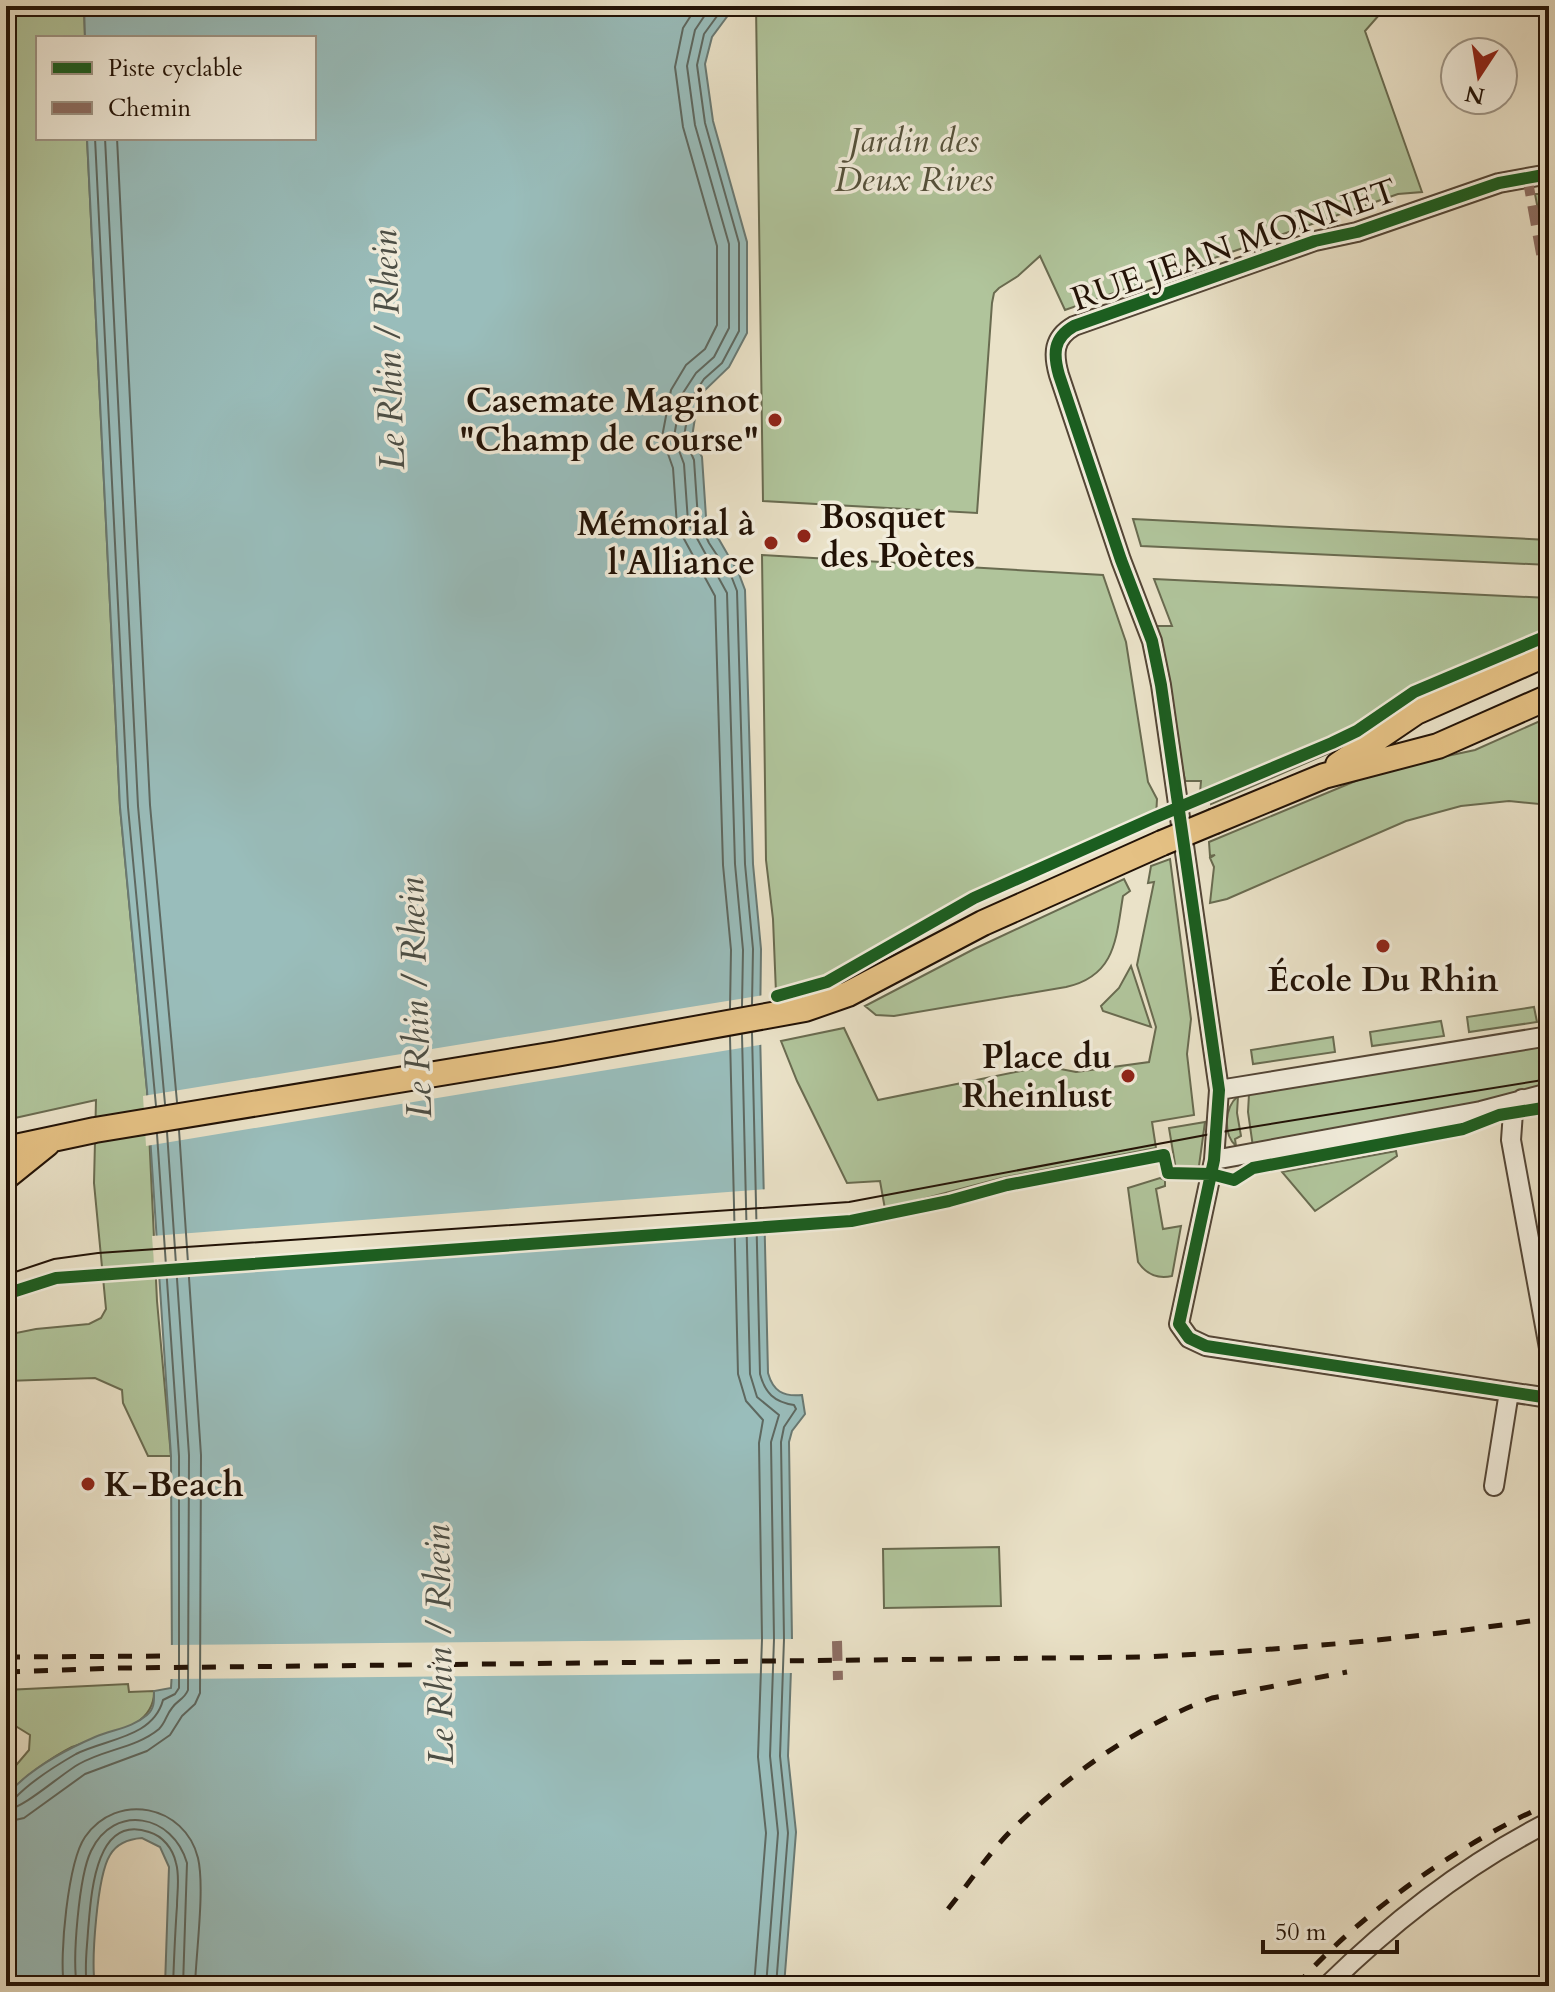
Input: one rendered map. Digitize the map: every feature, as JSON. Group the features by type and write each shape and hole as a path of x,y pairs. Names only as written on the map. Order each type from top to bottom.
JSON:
{"main road":[{"path":"1324,776 1416,712 1549,653"},
{"path":"6,1149 95,1130 805,1009 848,994 983,923 1162,843 1324,776 1438,746 1549,697"},
{"path":"6,1177 52,1140"}],"street":[{"name":"RUE JEAN MONNET","path":"1509,1392 1206,1346 1189,1338 1179,1324 1214,1160 1219,1090 1155,656 1055,362 1058,341 1063,333 1074,326 1315,241 1357,232 1499,183 1549,174"},
{"path":"1219,1090 1549,1036"},
{"path":"1214,1160 1481,1111 1549,1093"},
{"path":"1522,1099 1513,1112 1511,1140 1549,1348"},
{"path":"1494,1486 1509,1392 1549,1398"},
{"path":"1327,1986 1364,1949 1454,1878 1549,1822"}],"green space":[{"path":"6,6 84,6 85,36 36,36 36,140 87,140 120,807 147,1090 157,1301 171,1456 148,1456 123,1403 122,1390 95,1378 6,1381 6,1335 89,1324 101,1318 106,1309 94,1183 96,1100 6,1120"},
{"name":"Jardin des Deux Rives","path":"756,6 1387,6 1365,31 1422,192 1398,194 1065,310 1040,256 994,293 977,513 763,501"},
{"path":"1535,194 1547,194 1549,267"},
{"path":"1133,519 1549,540 1549,565 1141,546"},
{"path":"762,555 1103,575 1126,642 1148,782 1157,799 1156,817 974,898 827,982 776,993 773,919 766,860"},
{"path":"1154,579 1549,598 1549,630 1418,688 1340,735 1200,793 1201,781 1185,781 1155,626 1172,626"},
{"path":"1549,640 1549,644 1357,741 1211,804 1210,798 1354,737 1428,692"},
{"path":"1549,717 1549,805 1509,801 1461,806 1406,821 1227,899 1210,903 1214,867 1210,858 1215,855 1210,856 1209,842 1382,770 1475,750"},
{"path":"1170,859 1191,1019 1187,1054 1194,1115 1152,1122 1156,1148 1002,1178 885,1209 880,1181 847,1183 781,1041 844,1028 878,1100 1045,1066 1076,1072 1149,1062 1156,1027 1137,965 1154,882 1148,883 1151,866"},
{"path":"1124,879 1130,891 1123,896 1111,953 1095,974 1083,982 894,1016 876,1015 865,1006 974,949"},
{"path":"1131,966 1151,1027 1103,1011 1101,1006 1119,988"},
{"path":"1534,1007 1537,1022 1469,1032 1467,1017"},
{"path":"1441,1021 1444,1036 1372,1046 1370,1032"},
{"path":"1333,1037 1335,1052 1253,1064 1251,1050"},
{"path":"1538,1045 1549,1052 1549,1087 1482,1105 1253,1147 1249,1094"},
{"path":"1238,1096 1241,1136 1235,1139 1236,1146 1229,1135 1227,1121 1230,1107"},
{"path":"1205,1122 1199,1166 1176,1170 1169,1128"},
{"path":"1396,1151 1397,1156 1315,1211 1282,1172"},
{"path":"1160,1178 1165,1180 1165,1186 1156,1189 1163,1229 1181,1226 1172,1276 1167,1277 1149,1272 1138,1262 1128,1188"},
{"path":"999,1547 1001,1606 884,1608 883,1549"},
{"path":"128,1684 129,1692 154,1691 146,1715 124,1730 64,1751 6,1796 6,1777 29,1750 30,1735 6,1723 6,1690"}],"water":[{"name":"Le Rhin / Rhein","path":"84,6 729,6 729,14 712,37 705,64 713,121 747,242 747,333 729,367 704,391 697,405 692,437 702,457 706,517 745,590 753,864 761,949 768,1373 780,1392 802,1395 805,1414 792,1431 789,1442 792,1640 788,1756 796,1832 784,1986 165,1986 169,1867 160,1847 142,1838 120,1845 105,1866 96,1919 95,1986 6,1986 6,1796 36,1769 59,1755 147,1715 153,1707 154,1691 171,1688 172,1670 171,1456 147,1090 120,807 87,140 316,140 316,36 85,36"}],"pier":[{"path":"764,995 765,1044 146,1146 143,1096"},
{"path":"768,1189 769,1234 155,1279 152,1236"},
{"path":"796,1639 795,1673 167,1679 167,1645"}],"tram line":[{"path":"6,1275 54,1259 98,1253 849,1202 1227,1131 1549,1079"}],"railway":[{"path":"6,1672 121,1668 1145,1657 1348,1643 1549,1618"},
{"path":"6,1657 171,1656"},
{"path":"948,1909 990,1854 1039,1805 1084,1768 1159,1721 1212,1698 1347,1672"},
{"path":"1296,1986 1350,1933 1413,1882 1481,1838 1549,1804"}],"marked path":[{"path":"1527,176 1549,298"},
{"path":"837,1641 838,1680"}],"cycle path":[{"path":"1549,174 1499,183 1357,232 1315,241 1074,326 1062,336 1056,347 1059,375 1121,560 1152,641 1161,685 1219,1090 1214,1160 1179,1324 1189,1338 1206,1346 1549,1398"},
{"path":"777,996 827,982 974,898 1332,743 1357,731 1414,692 1549,635"},
{"path":"6,1294 56,1278 851,1221 949,1201 1007,1185 1164,1155 1168,1173 1211,1174 1234,1180 1253,1168 1463,1129 1499,1115 1549,1107"}],"place":[{"name":"Casemate Maginot \"Champ de course\"","path":"775,420"},
{"name":"Bosquet des Poètes","path":"804,536"},
{"name":"Mémorial à l'Alliance","path":"771,543"},
{"name":"École Du Rhin","path":"1383,946"},
{"name":"Place du Rheinlust","path":"1128,1076"},
{"name":"K-Beach","path":"88,1484"}]}
